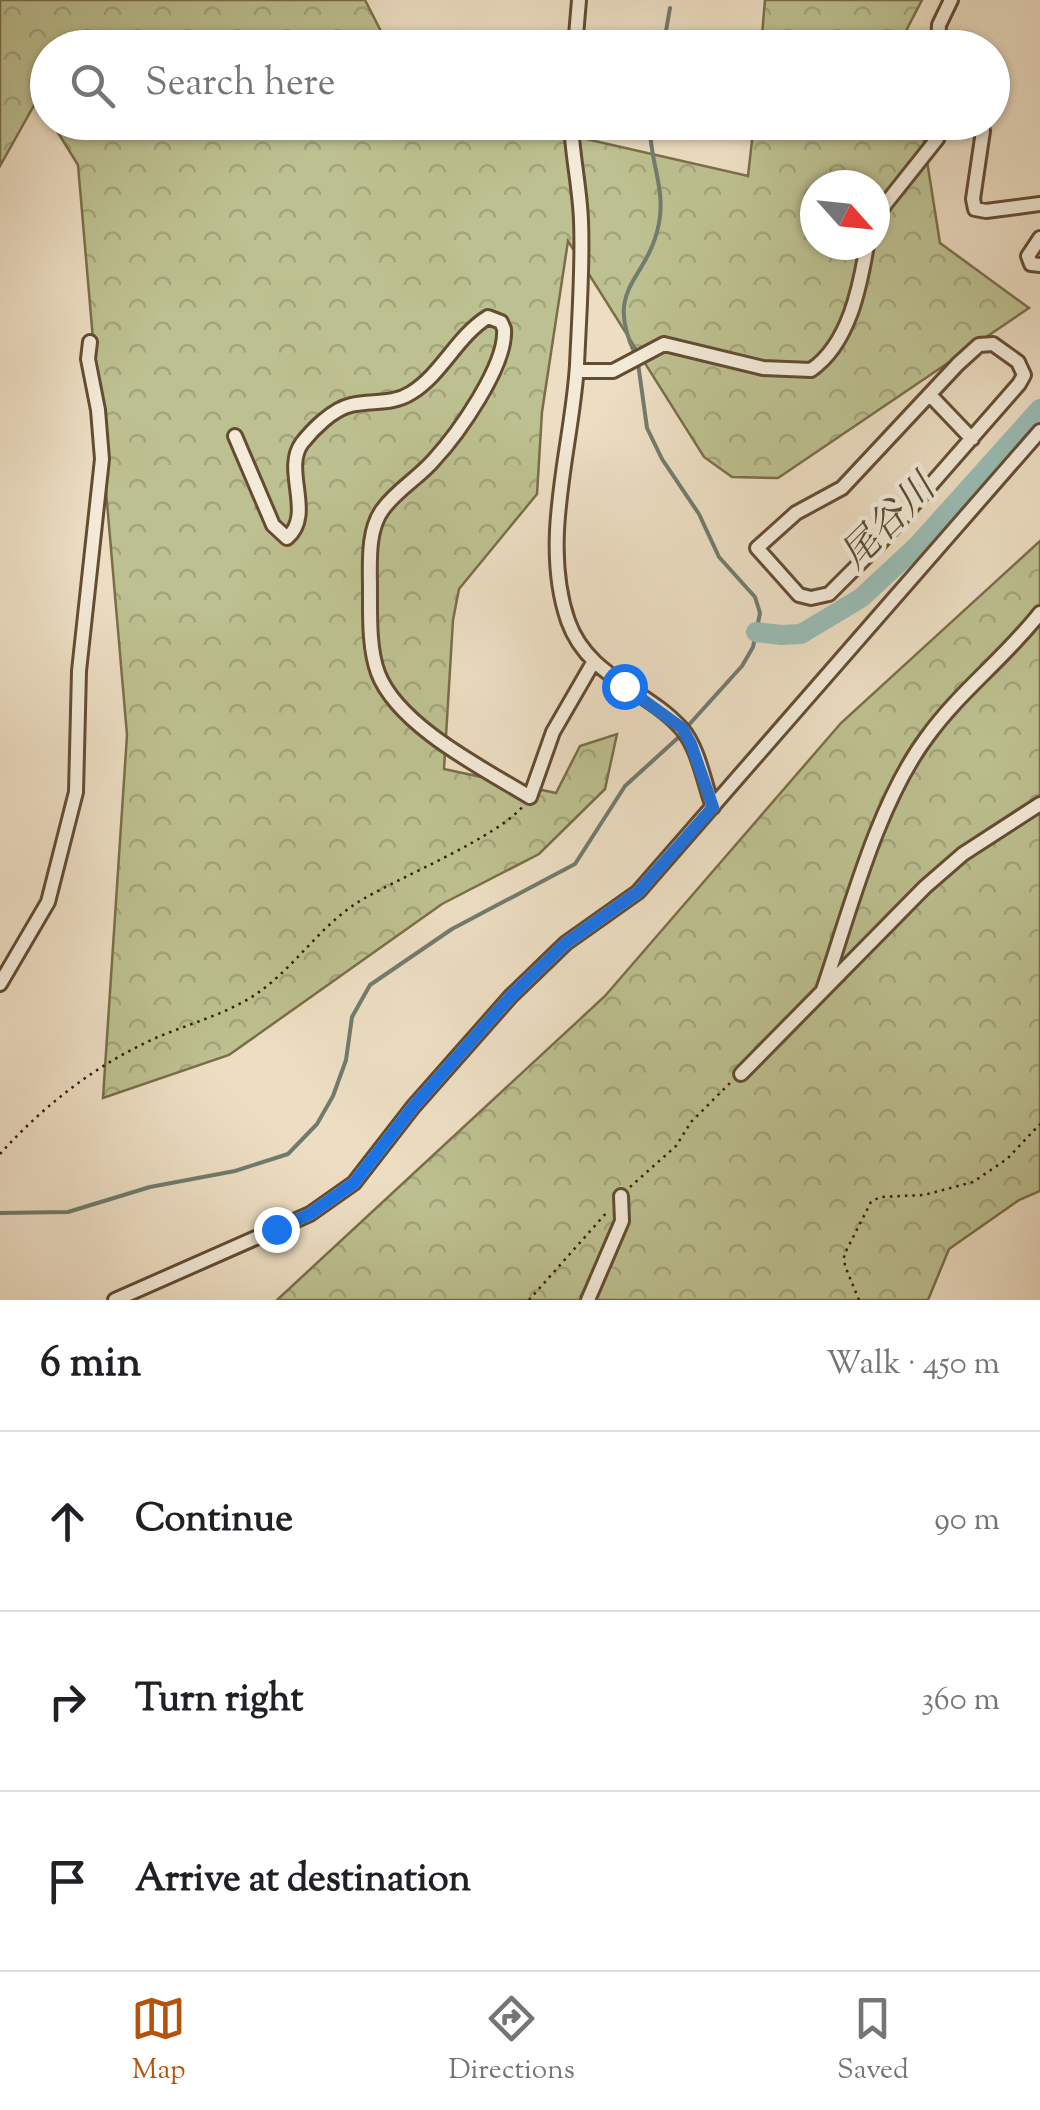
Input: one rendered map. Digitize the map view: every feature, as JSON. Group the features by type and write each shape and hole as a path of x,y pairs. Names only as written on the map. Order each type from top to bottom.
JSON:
{"street":[{"path":"576,30 579,0"},
{"path":"939,30 951,0"},
{"path":"573,140 582,220 576,370 560,502 560,588 575,637 594,661 682,728 713,807"},
{"path":"890,198 935,140"},
{"path":"982,140 975,208 986,211 1040,204"},
{"path":"1040,238 1028,256 1031,264 1040,265"},
{"path":"576,370 612,371 664,344 763,368 811,370 827,355 846,323 864,260"},
{"path":"235,436 273,525 287,538 297,524 296,455 304,440 343,408 407,396 482,321 488,317 501,322 503,348 457,431 378,518 372,543 370,596 376,666 389,693 427,730 530,797 553,732 594,661"},
{"path":"0,984 48,902 76,792 78,670 102,459 100,421 88,359 90,342"},
{"path":"1024,376 1018,362 1003,349 984,343 958,364 842,488 796,513 757,548 794,591 811,598 834,590 1024,376 1040,366"},
{"path":"930,396 972,439"},
{"path":"115,1300 310,1214 354,1183 413,1107 511,996 566,943 638,892 1040,431"},
{"path":"823,990 868,860 914,756 947,710 1010,649 1040,613"},
{"path":"741,1074 950,864 1040,804"},
{"path":"588,1300 622,1222 621,1196"}],"path":[{"path":"0,1154 25,1126 96,1068 252,997 352,905 517,813 530,797"},
{"path":"530,1300 621,1196 676,1146 707,1104 741,1074"},
{"path":"859,1300 844,1256 871,1202 880,1196 924,1195 973,1182 1007,1159 1040,1124"}],"green space":[{"path":"0,0 365,0 380,30 30,30 30,112 0,166"},
{"path":"765,0 922,0 907,30 762,30"},
{"path":"63,140 590,140 748,176 752,140 924,140 940,243 1029,308 778,478 732,477 704,457 568,241 542,412 537,494 459,589 453,620 444,769 556,793 580,746 617,734 605,789 539,854 442,904 229,1055 103,1098 127,735 78,165"},
{"path":"1040,541 1040,1191 1019,1200 949,1249 928,1300 277,1300 605,996 841,723"}],"waterway":[{"path":"666,30 670,8"},
{"path":"635,354 626,331 626,298 653,243 661,210 651,140"},
{"path":"638,363 647,428 662,459 699,514 719,557 755,597 760,613 753,647 742,666 686,728"},
{"name":"尾谷川","path":"756,632 801,634 861,598 918,545 1040,409"},
{"path":"0,1213 68,1212 150,1187 235,1171 288,1154 317,1124 333,1096 346,1060 352,1017 370,985 452,929 575,864 625,786 680,736"}],"route":[{"path":"276,1229 310,1214 354,1183 439,1076 511,996 566,943 638,892 713,807 682,728 624,686"}]}
